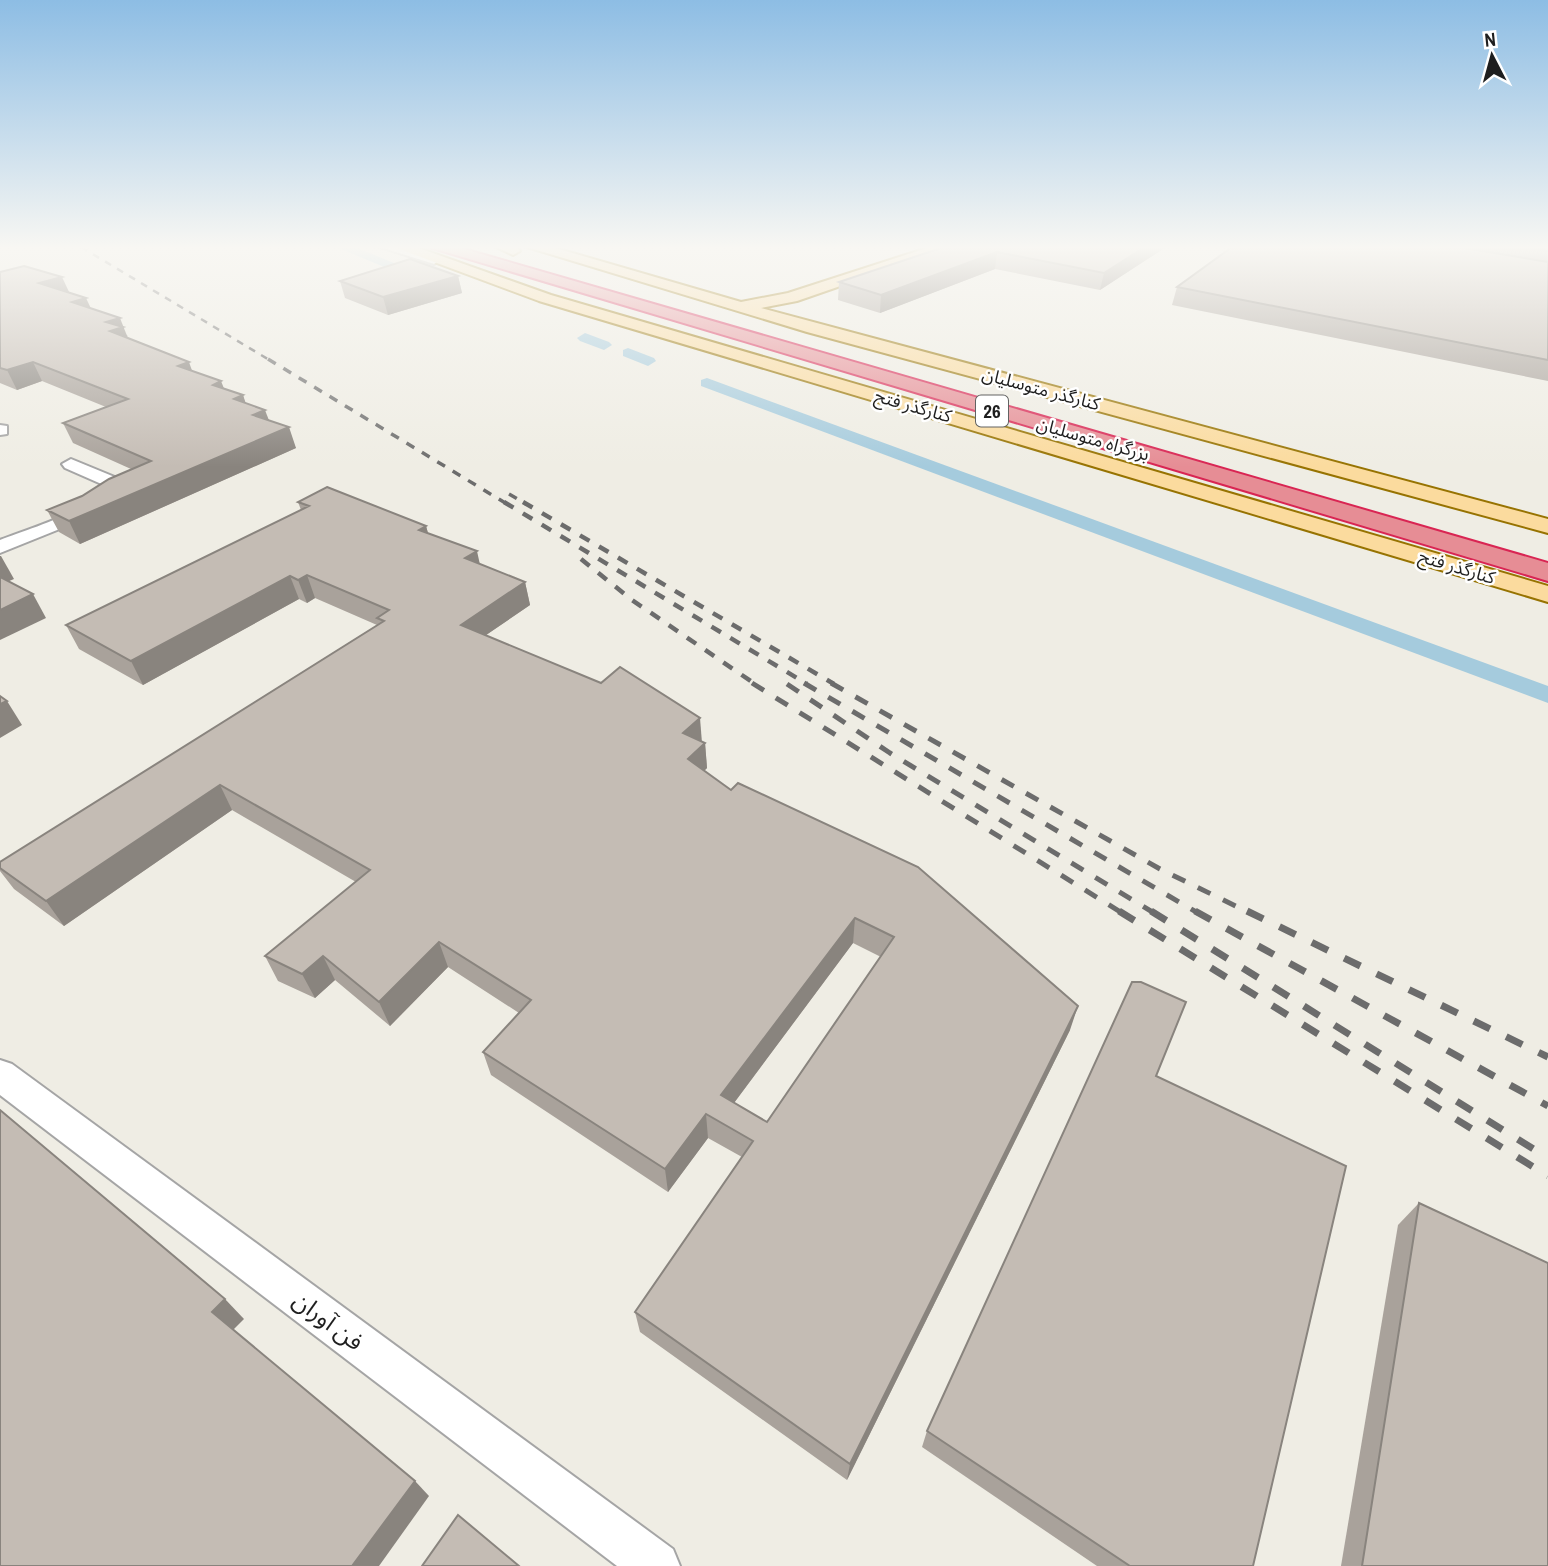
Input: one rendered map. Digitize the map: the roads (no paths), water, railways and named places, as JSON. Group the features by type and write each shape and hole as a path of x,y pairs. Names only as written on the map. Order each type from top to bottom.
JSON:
{"highway":[{"name":"بزرگراه متوسلیان","path":"699,320 1548,572"},
{"name":"بزرگراه متوسلیان","path":"763,320 1548,548"},
{"path":"928,410 1096,450 1221,485 1302,501"}],"main road":[{"name":"کنارگذر فتح","path":"622,320 1548,594"},
{"name":"کنارگذر متوسلیان","path":"773,320 813,328 1548,526"},
{"path":"799,320 813,328"}],"street":[{"path":"0,547 85,512 108,498 116,484 71,464"},
{"name":"فن آوران","path":"0,1075 656,1566"}],"waterway":[{"path":"585,338 604,345"},
{"path":"628,353 648,361"},
{"path":"707,383 752,399"},
{"path":"758,402 1548,695"}],"railway":[{"path":"203,320 271,361"},
{"path":"268,359 507,504"},
{"path":"509,494 526,504"},
{"path":"504,502 807,684"},
{"path":"523,502 834,684"},
{"path":"581,559 632,600 755,684"},
{"path":"752,683 1122,913"},
{"path":"804,683 1198,913"},
{"path":"831,683 1160,869 1250,913"},
{"path":"787,684 890,753 1154,913"},
{"path":"1119,911 1548,1176"},
{"path":"1151,911 1548,1158"},
{"path":"1195,911 1548,1106"},
{"path":"1247,911 1548,1057"}]}
